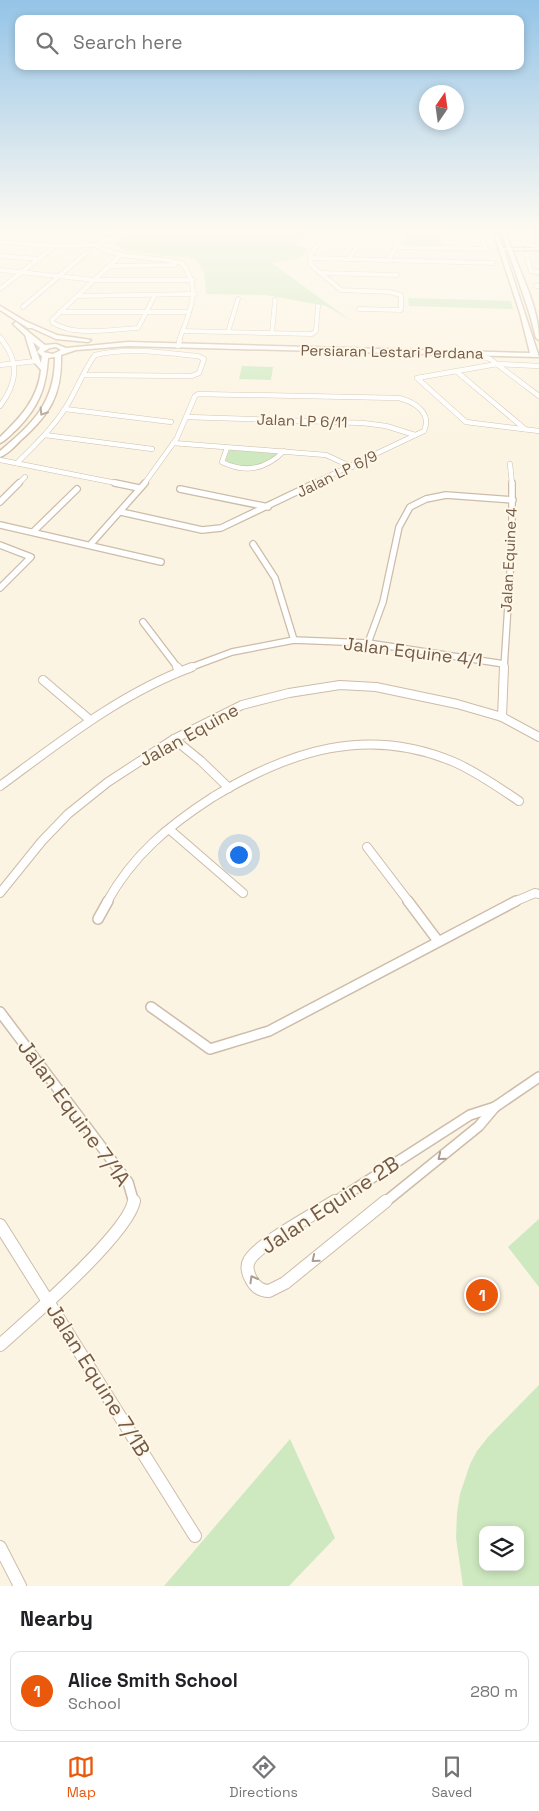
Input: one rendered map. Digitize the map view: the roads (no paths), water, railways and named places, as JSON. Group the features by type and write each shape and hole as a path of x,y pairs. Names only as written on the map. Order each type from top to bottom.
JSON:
{"main road":[{"path":"519,302 535,351"},
{"path":"528,302 539,338"},
{"path":"0,308 56,337 89,343"},
{"path":"0,314 9,318 43,347 40,352 45,355 58,355"},
{"path":"0,456 26,432 46,408 56,386 59,347 26,323"},
{"path":"28,335 36,361 43,369"},
{"path":"58,367 68,355 89,343"},
{"name":"Persiaran Lestari Perdana","path":"43,347 89,343 178,343 514,349 535,351"},
{"name":"Persiaran Lestari Perdana","path":"343,347 474,354 492,357 535,351"},
{"path":"0,441 25,415 35,400 42,385 45,355"}],"street":[{"path":"23,306 28,302"},
{"path":"70,302 52,320 56,326 75,331 138,328 152,302"},
{"path":"178,343 192,302"},
{"path":"228,332 237,302"},
{"path":"272,333 275,302"},
{"path":"359,309 402,310 401,302"},
{"path":"182,331 314,333 318,306"},
{"path":"59,312 189,312"},
{"path":"0,337 15,363 15,383 0,406"},
{"path":"16,463 45,435 65,408 83,375 94,356 97,354 201,356 204,359 199,373 192,376 83,375"},
{"path":"492,357 497,364 539,396"},
{"path":"0,365 36,361"},
{"path":"539,366 497,364 417,378 466,422 539,431"},
{"path":"456,371 526,430"},
{"path":"90,545 121,512 174,443 188,417 195,396 198,394 399,398 414,402 426,418 424,431 416,436"},
{"path":"65,408 171,422"},
{"name":"Jalan LP 6/11","path":"188,417 363,423 386,426 416,436"},
{"path":"45,435 152,449"},
{"name":"Jalan LP 6/9","path":"121,512 202,530 221,528 416,436"},
{"path":"174,443 332,456 352,467"},
{"path":"226,448 222,462 252,469 268,466 284,452"},
{"path":"0,460 139,488"},
{"path":"510,464 514,500"},
{"path":"0,502 25,477"},
{"path":"33,532 77,489"},
{"path":"180,489 268,507"},
{"name":"Jalan Equine 4","path":"368,643 383,602 399,527 410,507 426,499 446,495 514,500 502,717"},
{"path":"0,524 162,562"},
{"path":"253,544 274,571 280,585 294,640"},
{"path":"0,545 31,557 0,588"},
{"path":"143,622 180,671"},
{"name":"Jalan Equine 4/1","path":"0,786 90,720 180,671 232,652 294,640 368,643 504,664"},
{"path":"43,680 90,720"},
{"name":"Jalan Equine","path":"0,893 42,841 68,814 108,782 174,739 242,704 288,692 340,685 376,688 409,693 502,717 539,737"},
{"path":"174,739 201,761 229,788"},
{"path":"98,919 134,860 168,829 229,788 297,754 358,744 387,747 444,759 473,773 519,802"},
{"path":"168,829 243,893"},
{"path":"367,847 438,941"},
{"path":"150,1007 210,1049 269,1031 524,897 535,893 539,894"},
{"name":"Jalan Equine 7/1A","path":"0,1012 128,1182 133,1193 134,1204 124,1223 49,1301 0,1345"},
{"name":"Jalan Equine 2B","path":"495,1107 470,1115 263,1247 250,1259 248,1265 248,1272 252,1282 260,1290 268,1291 285,1283 479,1126 495,1107 539,1077"},
{"name":"Jalan Equine 7/1B","path":"0,1224 195,1536"},
{"path":"0,1547 20,1586"}],"place":[{"name":"Alice Smith School","path":"482,1295"}]}
